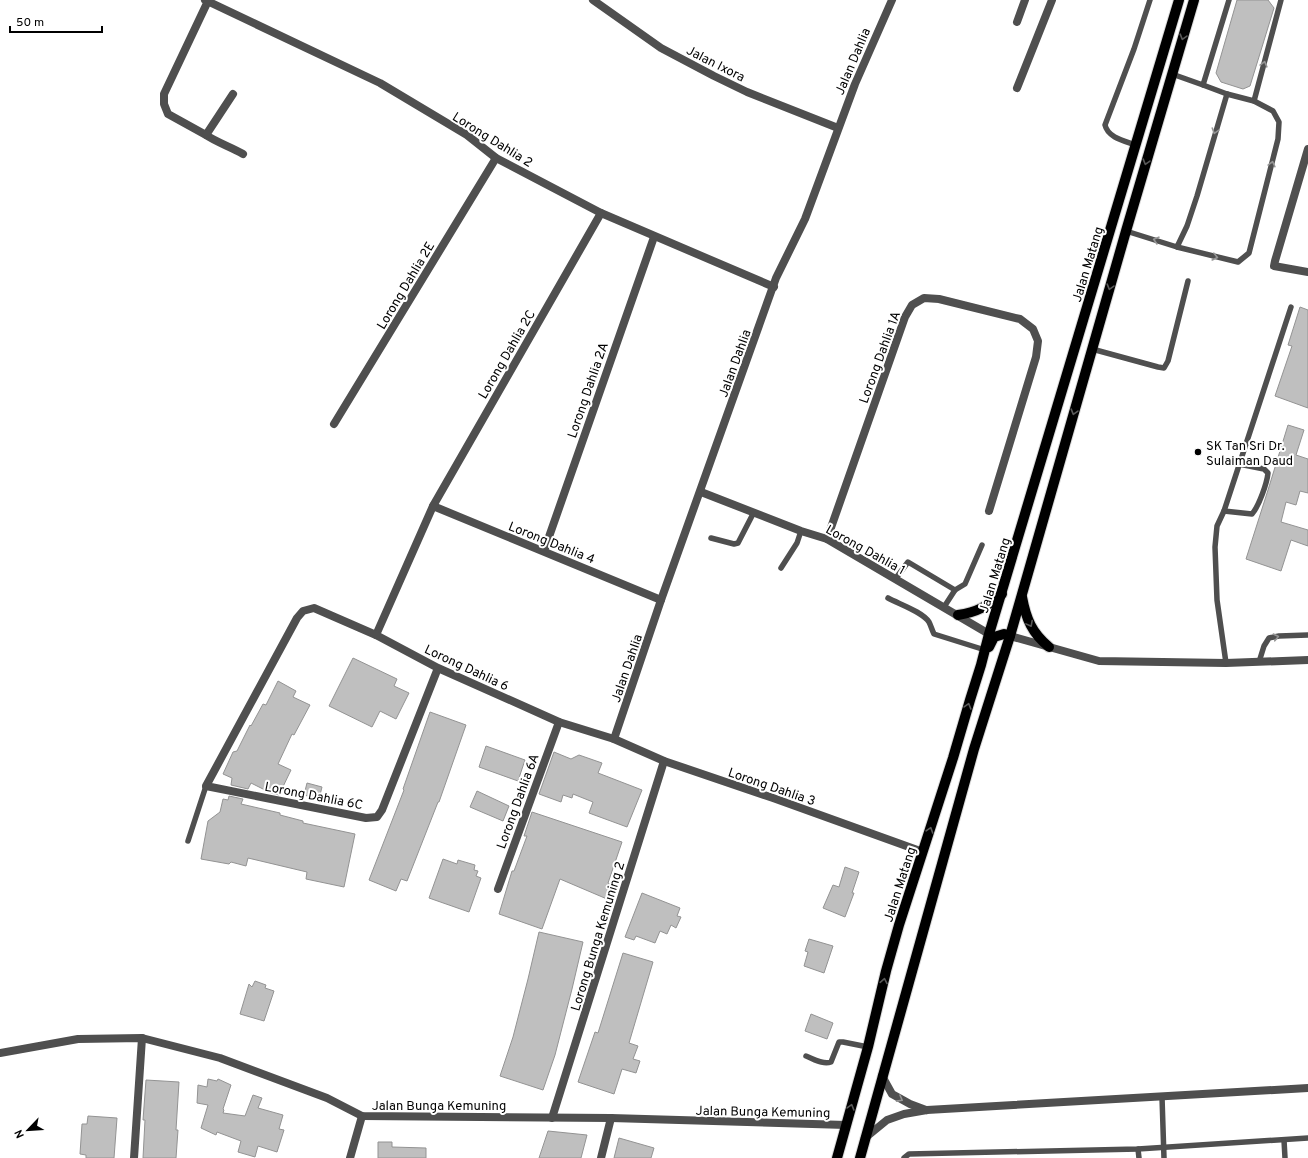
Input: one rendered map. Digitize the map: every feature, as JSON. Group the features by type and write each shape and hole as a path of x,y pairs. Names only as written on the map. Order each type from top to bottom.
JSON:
{"main road":[{"path":"860,1158 974,749 1010,636 1194,0"},
{"name":"Jalan Matang","path":"837,1158 868,1047 886,971 981,665 1136,145 1176,1"},
{"path":"958,615 978,611 988,606 1002,594"},
{"path":"1022,595 1026,615 1032,627 1039,638 1049,647"},
{"path":"981,665 994,637 1004,634 1010,636"}],"street":[{"name":"Jalan Ixora","path":"593,0 661,48 720,79 760,98 838,128"},
{"name":"Jalan Dahlia","path":"614,740 661,600 701,492 776,278 805,218 855,84 892,0"},
{"path":"1017,22 1025,0"},
{"path":"1017,88 1052,0"},
{"path":"207,1 164,94 164,104 168,114 243,154"},
{"name":"Lorong Dahlia 2","path":"207,1 380,83 467,136 496,158 600,213 774,286"},
{"path":"206,135 232,94"},
{"path":"1308,149 1274,261 1274,266 1308,272"},
{"name":"Lorong Dahlia 2E","path":"334,424 496,158"},
{"name":"Lorong Dahlia 2C","path":"376,635 433,506 600,213"},
{"name":"Lorong Dahlia 2A","path":"544,551 654,236"},
{"name":"Lorong Dahlia 1A","path":"827,539 904,317 912,304 924,298 939,299 1020,319 1034,329 1038,341 1036,357 989,511"},
{"name":"Lorong Dahlia 1","path":"701,492 802,531 827,539 944,606 989,634"},
{"name":"Lorong Dahlia 4","path":"433,506 661,600"},
{"name":"Lorong Dahlia 6","path":"206,786 297,618 303,611 314,608 376,635 438,668 559,722 614,740"},
{"path":"1010,636 1099,661 1226,663 1308,660"},
{"name":"Lorong Dahlia 6C","path":"206,786 366,818 377,817 382,810 438,668"},
{"name":"Lorong Dahlia 6A","path":"498,889 559,722"},
{"name":"Lorong Dahlia 3","path":"614,740 664,761 922,852"},
{"name":"Lorong Bunga Kemuning 2","path":"552,1118 664,761"},
{"path":"134,1158 142,1038"},
{"name":"Jalan Bunga Kemuning","path":"0,1053 78,1039 142,1038 220,1058 327,1098 362,1116 611,1118 846,1125"},
{"path":"882,1076 892,1094 910,1104 927,1110"},
{"path":"865,1138 887,1120 904,1114 927,1110 1308,1088"},
{"path":"350,1158 362,1116"},
{"path":"601,1158 611,1118"}],"lane":[{"path":"1136,145 1109,134 1105,125 1134,49 1150,0"},
{"path":"1203,85 1229,0"},
{"path":"1254,102 1281,0"},
{"path":"1126,231 1178,247 1238,262 1249,253 1278,139 1279,122 1273,111 1254,102 1172,74"},
{"path":"1178,247 1197,196 1227,94"},
{"path":"1092,349 1158,368 1164,368 1168,360 1188,281"},
{"path":"1226,663 1217,600 1215,547 1217,526 1224,511 1292,307"},
{"path":"1224,511 1252,514 1257,506 1268,478 1268,473 1264,469 1239,464"},
{"path":"711,538 734,544 738,543 754,512"},
{"path":"781,568 797,543 802,531"},
{"path":"944,606 955,590 965,584 982,545"},
{"path":"896,578 908,562 955,590"},
{"path":"888,598 921,615 929,622 931,630 934,634 985,650"},
{"path":"1259,662 1264,646 1269,638 1308,635"},
{"path":"188,841 206,786"},
{"path":"806,1056 823,1063 828,1063 831,1062 839,1042 868,1047"},
{"path":"1162,1097 1164,1158"},
{"path":"904,1158 909,1154 1138,1149 1308,1138"},
{"path":"1284,1140 1285,1158"},
{"path":"1138,1149 1138,1158"},
{"path":"1021,1152 1022,1158"}],"building":[{"path":"1237,0 1268,0 1274,8 1250,86 1243,89 1221,82 1216,73"},
{"path":"1300,307 1308,310 1308,408 1275,396 1292,346 1288,345"},
{"path":"1288,425 1304,430 1296,455 1308,459 1308,493 1300,491 1296,505 1286,502 1281,522 1308,530 1308,546 1291,540 1281,571 1246,559"},
{"path":"353,658 397,679 394,686 409,693 396,719 380,711 372,727 329,706"},
{"path":"278,681 296,691 293,697 310,705 294,735 292,734 278,764 291,770 279,795 271,793 251,783 248,789 231,785 232,778 223,774 233,752 237,751 250,725 251,726 263,704 266,705"},
{"path":"430,712 466,725 439,802 407,881 401,879 396,891 369,880 404,790 403,789"},
{"path":"486,746 525,760 518,781 479,767"},
{"path":"554,752 571,759 579,755 602,763 598,773 642,790 627,827 589,813 593,802 573,794 572,798 563,795 561,802 539,794"},
{"path":"307,783 322,787 319,799 304,795"},
{"path":"477,791 509,806 503,821 470,807"},
{"path":"229,796 243,799 241,804 280,813 280,815 303,821 303,823 355,834 344,887 306,879 307,872 248,858 246,866 231,862 229,864 201,859 208,821 220,812 223,799 228,800"},
{"path":"532,812 622,842 608,883 613,885 607,899 560,879 542,929 499,914 512,871 514,871 527,836 524,836"},
{"path":"443,859 457,864 458,860 475,865 474,870 478,871 476,876 481,878 469,912 429,898"},
{"path":"845,867 859,872 852,893 854,893 845,917 823,908 833,885 839,887"},
{"path":"642,893 680,908 677,916 681,917 676,928 671,925 667,934 660,931 655,943 636,936 634,940 625,937"},
{"path":"539,932 583,942 555,1055 543,1090 500,1076 513,1037"},
{"path":"809,939 833,946 824,973 804,966 808,952 805,951"},
{"path":"623,953 653,962 629,1043 638,1046 633,1059 640,1061 636,1073 622,1069 614,1094 578,1082 595,1032 598,1033"},
{"path":"255,981 266,985 265,988 274,991 264,1021 240,1014 249,984 252,987"},
{"path":"811,1014 833,1023 827,1039 805,1031"},
{"path":"208,1079 217,1081 218,1079 231,1085 223,1113 245,1116 253,1095 262,1098 258,1108 283,1115 279,1129 284,1130 277,1152 258,1146 255,1157 238,1152 241,1141 217,1132 216,1135 201,1128 208,1105 197,1103 198,1085 207,1087"},
{"path":"146,1080 179,1082 176,1158 143,1158 145,1120 143,1120"},
{"path":"88,1116 117,1118 114,1158 86,1158 86,1155 80,1154 82,1124 87,1124"},
{"path":"548,1131 587,1135 581,1158 539,1158"},
{"path":"619,1138 654,1148 651,1158 614,1158"},
{"path":"378,1142 392,1142 392,1147 426,1148 426,1158 378,1158"}],"place":[{"name":"SK Tan Sri Dr. Sulaiman Daud","path":"1198,452"}]}
